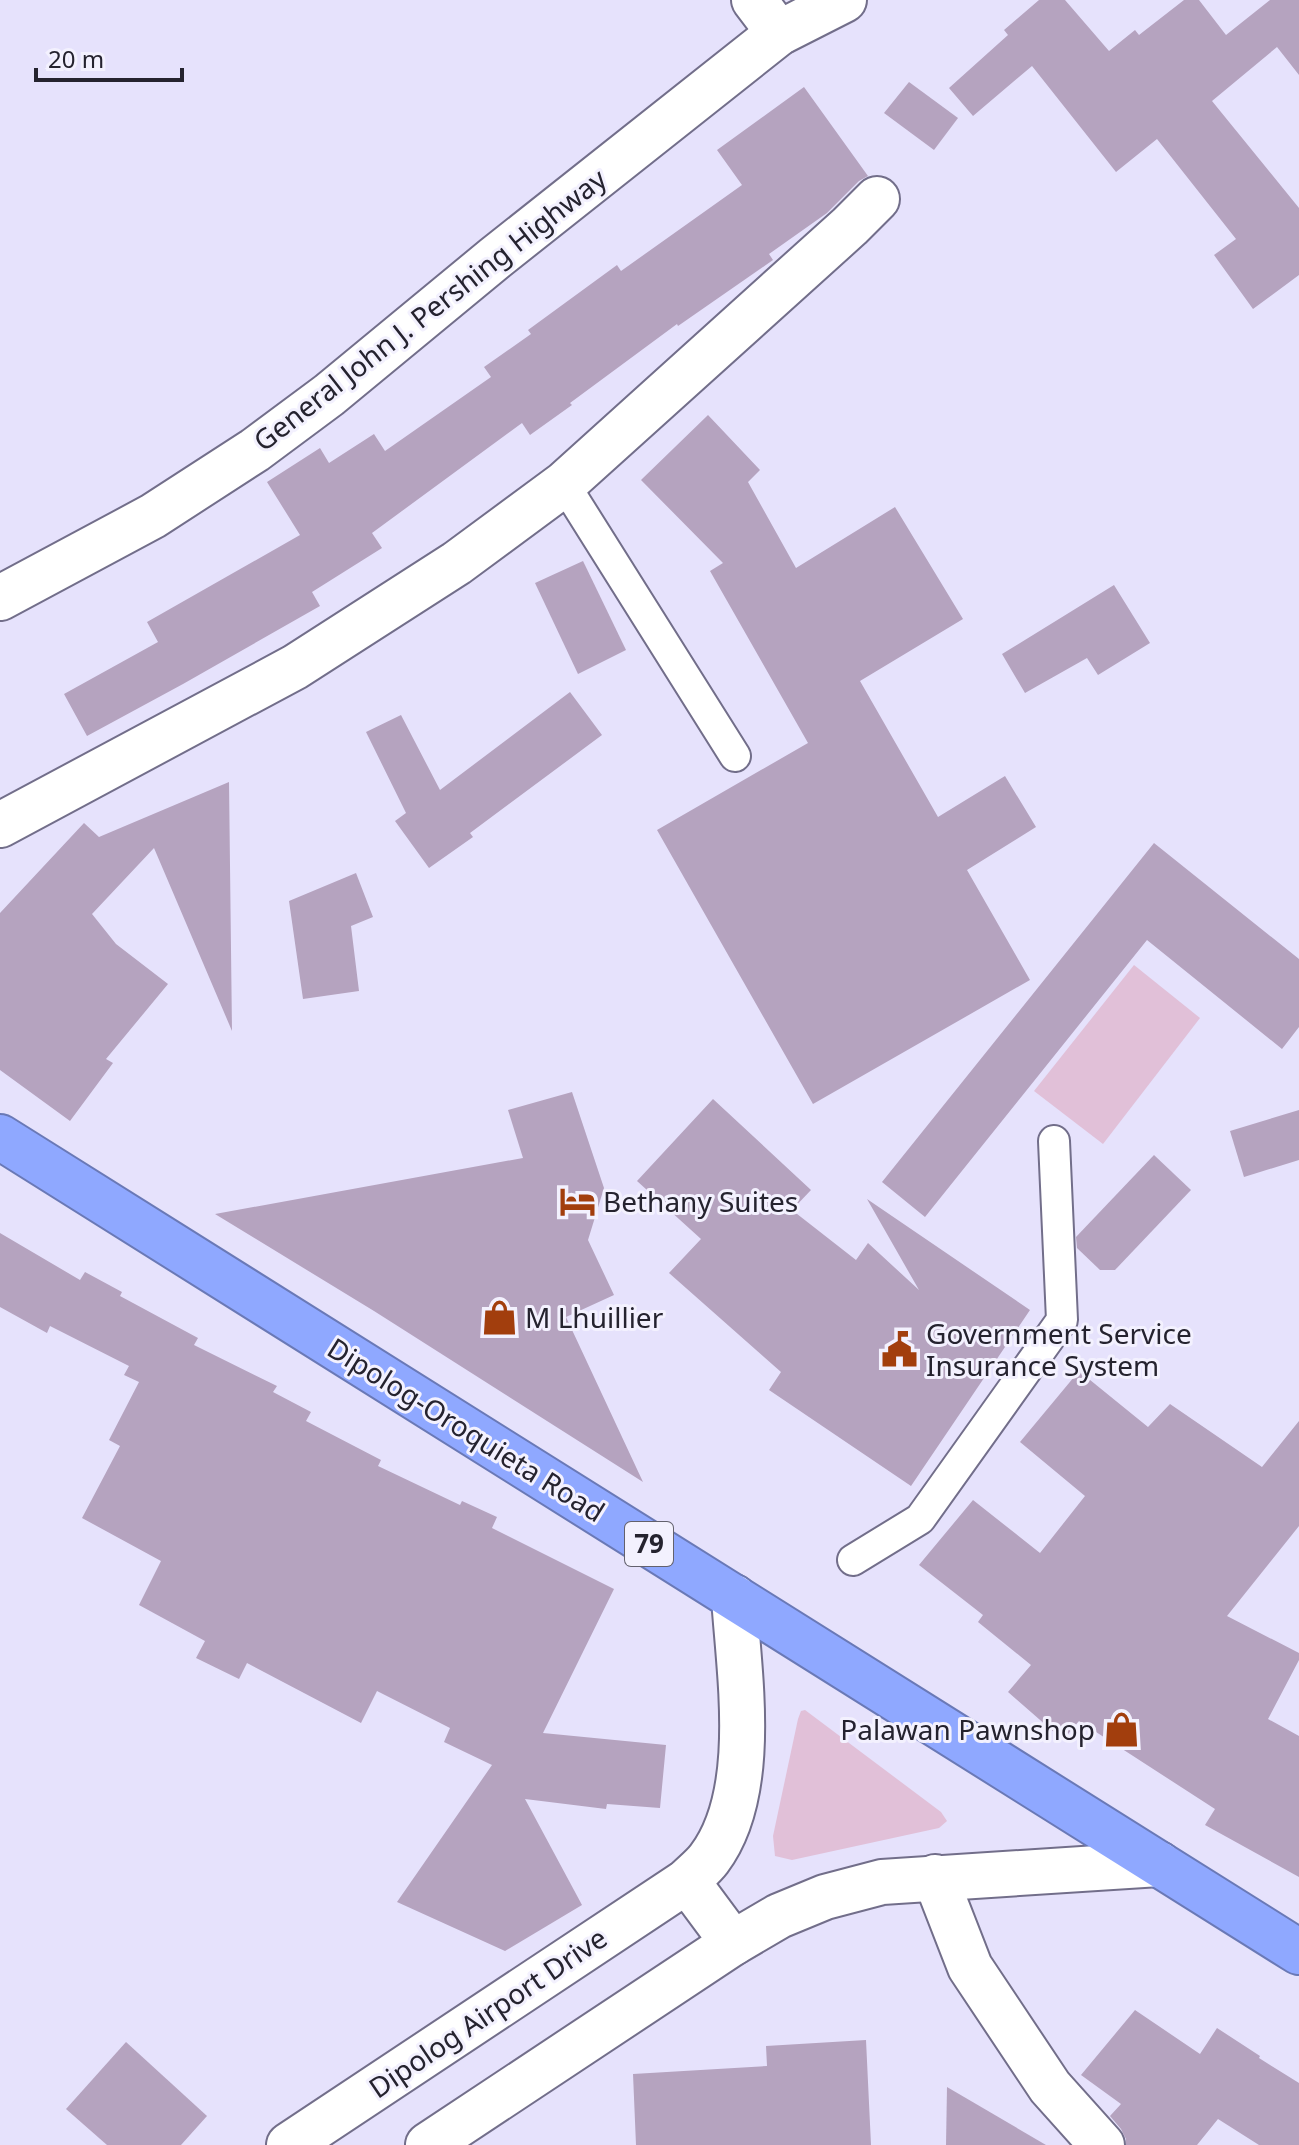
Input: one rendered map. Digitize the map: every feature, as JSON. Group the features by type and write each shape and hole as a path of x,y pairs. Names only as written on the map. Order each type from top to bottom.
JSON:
{"highway":[{"name":"Dipolog-Oroquieta Road","path":"0,1137 1299,1952"}],"main road":[{"name":"General John J. Pershing Highway","path":"0,598 153,516 255,450 329,395 495,258 766,17 844,0"},
{"path":"0,825 320,652 457,563 564,484 877,199"},
{"name":"Dipolog Airport Drive","path":"289,2145 687,1881 709,1859 728,1823 739,1778 743,1727 734,1597"},
{"path":"428,2145 733,1943 779,1916 825,1897 882,1882 1159,1864"},
{"path":"935,1877 970,1967 1050,2087 1102,2145"},
{"path":"687,1881 733,1943"}],"lane":[{"path":"564,484 735,756"},
{"path":"853,1560 920,1519 1062,1320 1054,1141"}],"shaded area":[{"path":"1134,965 1200,1018 1103,1144 1034,1091"},
{"path":"805,1710 941,1812 947,1821 939,1828 792,1860 775,1856 773,1836 798,1719 801,1711"}],"building":[{"path":"1039,0 1065,0 1109,51 1135,30 1139,35 1184,0 1199,0 1226,35 1270,0 1299,0 1299,75 1277,47 1212,101 1299,208 1299,275 1253,309 1214,255 1236,239 1157,139 1116,172 1032,66 973,116 949,88 1008,35 1004,30"},
{"path":"909,82 958,118 934,150 884,113"},
{"path":"804,87 868,176 827,213 769,254 773,260 677,324 570,403 572,405 530,435 522,423 372,533 382,548 312,592 320,606 87,736 64,694 158,642 147,622 300,535 267,482 320,448 329,463 374,434 385,451 491,377 484,367 531,334 528,330 617,265 621,271 742,185 717,150"},
{"path":"708,415 760,470 748,482 796,568 895,507 963,619 860,681 938,817 1005,776 1036,827 967,870 1030,980 813,1104 657,830 808,743 710,571 723,563 641,480"},
{"path":"583,561 626,650 578,674 535,583"},
{"path":"1114,585 1150,643 1098,675 1087,658 1025,693 1002,654"},
{"path":"570,692 602,735 470,833 473,837 429,868 395,821 406,813 366,732 401,715 440,790"},
{"path":"229,782 232,1031 154,848 92,914 116,944 168,984 106,1059 113,1063 70,1121 0,1070 0,913 84,823 99,837"},
{"path":"1154,843 1299,959 1299,1027 1282,1049 1147,940 925,1217 882,1182"},
{"path":"356,873 373,917 351,926 359,991 303,999 289,901"},
{"path":"572,1092 604,1188 588,1240 614,1295 566,1317 643,1482 215,1214 523,1158 508,1110"},
{"path":"713,1099 811,1190 792,1210 856,1260 868,1243 919,1290 867,1199 1030,1310 911,1486 769,1390 781,1372 669,1273 701,1239 637,1181"},
{"path":"1299,1110 1299,1160 1244,1177 1230,1131"},
{"path":"1154,1155 1191,1190 1115,1270 1100,1270 1077,1248 1076,1237"},
{"path":"0,1233 80,1280 85,1272 122,1292 120,1296 198,1338 194,1345 277,1386 273,1392 311,1412 306,1421 381,1460 378,1466 460,1505 462,1501 497,1517 492,1528 614,1589 543,1733 666,1745 660,1808 607,1804 606,1809 525,1799 582,1905 505,1951 397,1902 492,1765 444,1742 450,1728 377,1691 361,1723 247,1663 239,1679 196,1658 205,1641 139,1605 161,1561 82,1518 120,1446 109,1440 139,1382 124,1375 129,1366 50,1326 47,1333 0,1307"},
{"path":"1079,1371 1148,1427 1170,1404 1262,1467 1299,1421 1299,1526 1227,1616 1299,1653 1299,1660 1268,1719 1299,1736 1299,1877 1205,1825 1215,1809 1079,1721 1063,1740 1008,1692 1031,1665 978,1622 983,1615 919,1565 973,1500 1040,1553 1085,1496 1020,1442"},
{"path":"1135,2010 1200,2054 1217,2028 1299,2083 1299,2145 1259,2145 1218,2119 1197,2145 1126,2145 1121,2129 1110,2116 1121,2104 1081,2075"},
{"path":"866,2040 871,2145 636,2145 633,2074 767,2066 766,2046"},
{"path":"126,2042 207,2116 181,2145 107,2145 66,2109"},
{"path":"947,2087 1046,2145 946,2145"}],"place":[{"name":"Bethany Suites","path":"577,1202"},
{"name":"M Lhuillier","path":"499,1318"},
{"name":"Government Service Insurance System","path":"900,1350"},
{"name":"Palawan Pawnshop","path":"1121,1730"}]}
